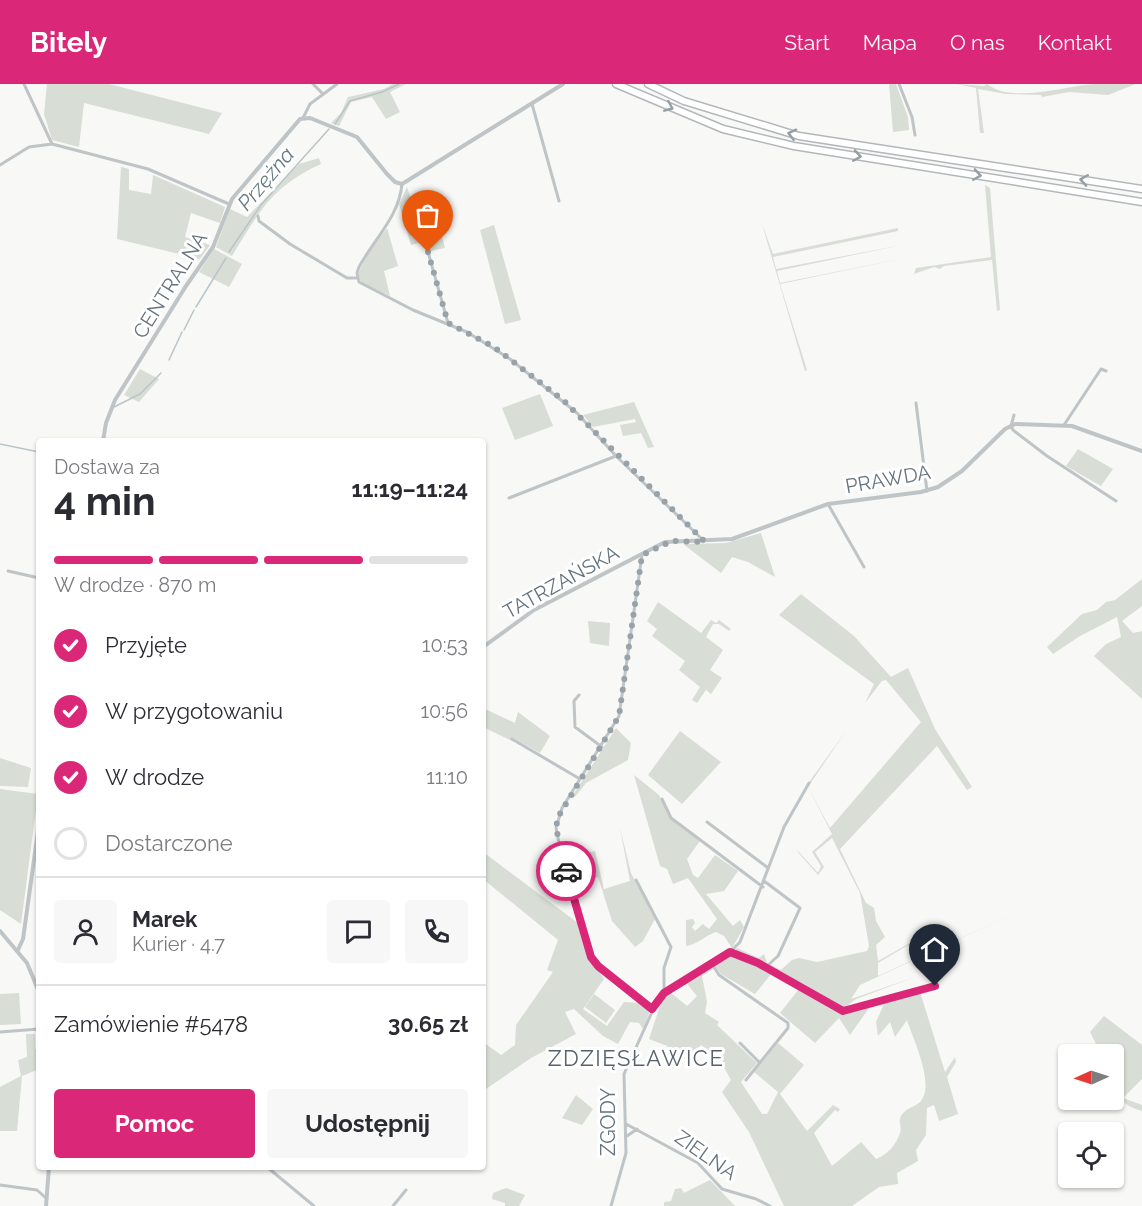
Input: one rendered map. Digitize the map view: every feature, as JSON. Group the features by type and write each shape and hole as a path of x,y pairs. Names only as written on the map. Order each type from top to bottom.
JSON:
{"highway":[{"path":"616,84 723,129 795,146 1142,202"},
{"path":"648,84 684,101 799,136 1142,189"}],"street":[{"path":"24,84 52,144"},
{"path":"313,84 323,94"},
{"path":"337,84 310,104 303,118 310,118 357,137 387,174 395,182 402,184"},
{"path":"357,278 357,273 368,251 396,208 402,184 563,84"},
{"path":"899,84 912,117 915,135"},
{"path":"532,104 559,201"},
{"name":"CENTRALNA","path":"104,438 106,423 115,400 186,286 213,248 229,204 303,118"},
{"path":"0,165 33,146 52,144 148,169 229,204"},
{"path":"258,216 264,225 290,244 347,278 357,278 365,286 448,323 478,338 510,359 577,413 616,456 662,497 705,542"},
{"path":"428,252 448,323"},
{"path":"1064,425 1101,369 1106,371"},
{"path":"916,403 927,491"},
{"path":"1011,426 1014,415"},
{"path":"1011,426 1023,423 1064,425 1142,451"},
{"path":"1011,426 1047,456 1116,501"},
{"name":"PRAWDA","path":"828,504 927,491 962,471 1011,426"},
{"path":"509,498 616,456"},
{"path":"828,504 864,567"},
{"name":"TATRZAŃSKA","path":"486,645 534,610 672,541 705,542 746,535 828,504"},
{"path":"642,555 619,716 602,747 562,808 556,828 586,943 598,966 652,1009"},
{"path":"8,571 36,577"},
{"path":"579,695 574,700 575,727 602,747"},
{"path":"512,739 580,778"},
{"path":"664,993 730,952 744,934 784,827 809,783"},
{"path":"662,799 671,818 763,886"},
{"path":"707,822 768,868"},
{"path":"18,950 23,939 36,846"},
{"path":"636,880 672,947 664,968 664,993"},
{"path":"764,881 800,908 778,956 766,967"},
{"path":"0,930 27,963 36,985"},
{"path":"730,952 766,967 843,1011 935,986"},
{"path":"712,964 719,975 788,1023 788,1028 746,1080"},
{"name":"ZGODY","path":"611,1206 621,1174 627,1136 624,1074 652,1017 652,1009 664,993"},
{"path":"0,1032 36,1029"},
{"path":"740,1043 759,1062"},
{"name":"ZIELNA","path":"626,1124 698,1163 722,1189 756,1198 770,1206"},
{"path":"627,1136 637,1129"},
{"path":"46,1206 49,1170"},
{"path":"271,1170 314,1206"},
{"path":"0,1185 37,1190 46,1199"},
{"path":"393,1206 406,1190"}],"shaded area":[{"path":"47,84 109,84 222,113 209,134 84,103 79,147 52,140 44,114"},
{"path":"393,84 406,84 390,92 400,112 386,119 372,97 351,102 339,126 331,123 341,113 348,97 384,89"},
{"path":"889,84 896,84 908,117 909,130 893,132"},
{"path":"956,84 984,86 987,84 1010,93 1024,93 1094,84 1136,84 1108,95 1069,92 1042,97 1041,95 1006,94 978,89 984,133 980,133 976,88"},
{"path":"319,158 321,164 290,182 268,202 232,256 216,247 230,209 247,217 299,164"},
{"path":"121,167 129,169 129,190 151,194 153,175 225,207 220,223 191,213 185,237 210,245 200,259 117,239"},
{"path":"985,185 990,188 1000,310 997,311 992,260 944,266 940,269 934,267 914,274 916,268 991,257"},
{"path":"407,187 414,207 433,203 445,248 426,252 424,242 411,245 399,204"},
{"path":"762,224 773,254 898,228 898,231 773,257 776,269 902,245 777,271 780,283 905,258 780,284 807,370 805,371"},
{"path":"494,225 521,320 505,324 480,230"},
{"path":"387,228 398,266 384,271 390,296 361,282 358,274 367,254"},
{"path":"214,249 242,264 229,287 199,272"},
{"path":"140,369 159,379 139,402 124,395"},
{"path":"540,394 553,426 515,440 502,408"},
{"path":"634,402 654,447 648,448 641,433 623,436 620,425 636,422 635,419 593,427 583,415"},
{"path":"1078,449 1113,469 1101,486 1066,466"},
{"path":"761,533 775,577 748,562 732,557 721,573 683,544 726,543"},
{"path":"1142,579 1142,606 1122,621 1133,633 1142,631 1142,699 1094,656 1106,644 1121,637 1117,617 1080,636 1053,654 1047,647 1082,614 1097,610 1106,602 1115,600"},
{"path":"801,594 854,636 891,677 908,668 935,729 972,787 967,790 937,746 840,849 866,903 874,908 876,921 885,937 876,945 878,961 942,925 878,963 878,976 1021,910 860,985 851,999 915,977 856,999 843,1009 789,977 734,952 737,948 759,958 764,954 767,963 781,970 792,960 799,958 817,962 867,951 869,946 860,893 832,838 815,852 824,867 818,875 797,851 777,840 799,852 818,873 821,866 812,852 832,834 808,788 830,828 921,722 886,680 882,681 865,703 874,684 779,615"},
{"path":"658,602 701,633 711,620 716,623 719,620 731,629 729,631 719,624 713,624 706,637 723,650 710,670 722,678 711,694 706,690 697,703 692,700 700,687 679,670 685,661 652,636 657,629 647,621"},
{"path":"588,621 610,623 609,646 590,643"},
{"path":"486,709 515,723 518,712 550,736 540,753 515,739 514,742 486,728"},
{"path":"616,728 631,743 628,760 586,783 575,797 573,795"},
{"path":"680,731 721,762 682,804 648,775"},
{"path":"846,731 808,787 807,785"},
{"path":"0,758 31,768 28,787 0,786"},
{"path":"634,775 659,795 671,819 700,841 687,859 693,875 698,878 715,855 738,871 724,891 706,894 733,926 740,920 744,927 732,948 724,936 716,932 686,946 686,920 693,919 695,923 692,927 695,931 703,924 709,929 717,919 688,878 673,884 667,869 660,866"},
{"path":"0,789 36,794 21,924 0,910"},
{"path":"620,828 631,873 655,919 643,941 635,947 612,921 598,877 573,882 565,855 595,851 604,889 630,881"},
{"path":"486,854 578,923 588,954 604,979 583,1009 607,1026 624,1002 644,1003 650,1011 643,1029 639,1023 630,1022 618,1044 603,1036 574,1009 565,1012 576,1034 531,1058 486,1089 486,1044 501,1055 515,1045 516,1025 553,972 547,970 558,940 486,881"},
{"path":"729,956 758,965 772,973 755,994 721,974 713,964"},
{"path":"711,966 713,969 702,976 707,1002 705,1013 719,1022 717,1025 757,1063 741,1082 762,1114 767,1114 778,1092 754,1072 778,1043 804,1065 780,1094 807,1131 833,1105 840,1109 838,1112 835,1110 814,1133 832,1166 861,1142 876,1159 891,1149 900,1133 902,1115 921,1101 925,1093 924,1073 907,1020 895,1037 890,1022 878,1036 876,1022 884,1004 869,1008 850,1035 839,1018 815,1043 780,1013 799,989 845,1014 920,992 945,1072 955,1057 956,1062 947,1077 958,1114 939,1121 934,1105 927,1108 926,1135 916,1150 918,1161 897,1173 898,1184 879,1187 852,1206 784,1206 749,1132 722,1092 731,1080 719,1058 701,1045 690,1059 676,1059 667,1046 649,1039 664,994 670,992 687,1006 697,996 687,984 677,988"},
{"path":"19,993 21,1024 0,1025 0,994"},
{"path":"594,994 615,1010 606,1023 585,1007"},
{"path":"1104,1016 1142,1045 1142,1079 1124,1097 1124,1044 1096,1044 1090,1032"},
{"path":"26,1034 35,1034 36,1070 22,1076 17,1131 0,1131 0,1087 21,1076 18,1060 27,1057"},
{"path":"576,1095 593,1109 582,1125 562,1118"},
{"path":"1124,1098 1142,1105 1142,1111 1124,1103"},
{"path":"710,1180 735,1206 664,1206 664,1202 671,1201 675,1189 681,1188 684,1193"},
{"path":"506,1188 525,1195 519,1206 505,1206 505,1203 492,1199 493,1193"}],"waterway":[{"name":"Przężna","path":"335,124 350,101 382,92 399,84"},
{"name":"Przężna","path":"229,252 261,205 329,129"},
{"name":"Przężna","path":"196,307 226,258"},
{"name":"Przężna","path":"184,330 194,310"},
{"name":"Przężna","path":"169,360 182,332"},
{"name":"Przężna","path":"114,407 140,394 161,373"},
{"name":"Przężna","path":"0,444 36,451"}],"way so far":[{"path":"428,252 448,323 494,347 563,400 616,456 662,497 705,542 678,540 665,542 642,555 632,610 630,645 619,716 558,817 556,828 558,842 566,871"}],"district":[{"name":"ZDZIĘSŁAWICE","path":"636,1058"}],"route":[{"path":"566,871 591,957 598,966 652,1009 664,993 730,952 758,963 843,1011 935,986"}]}
